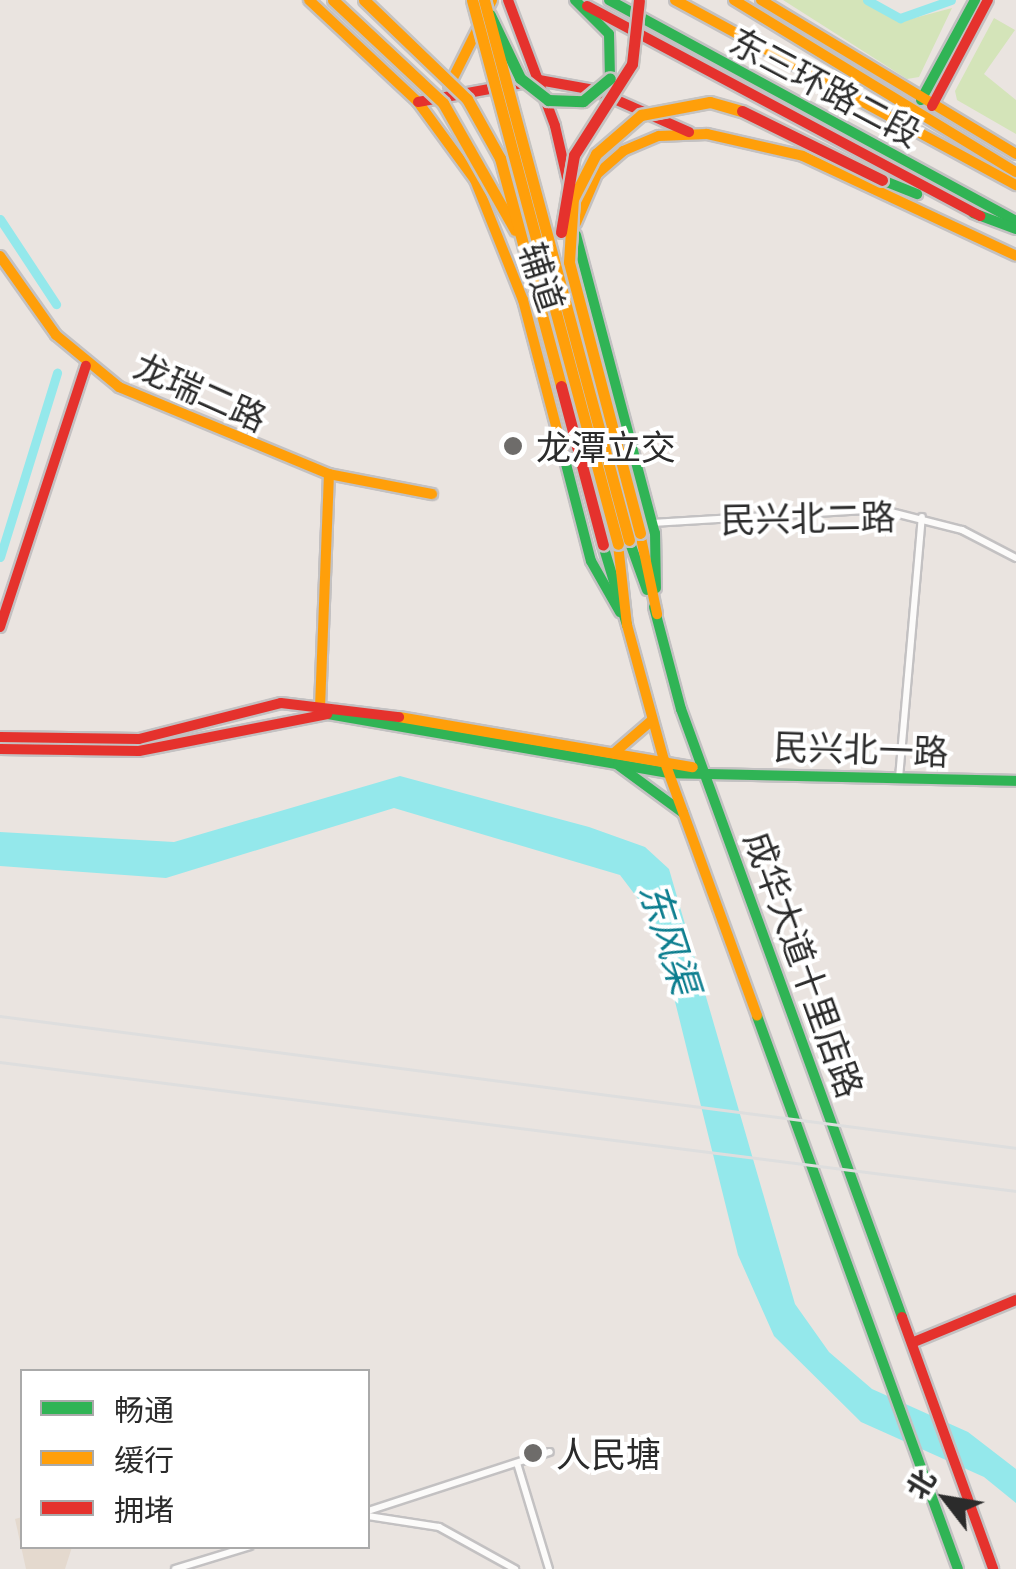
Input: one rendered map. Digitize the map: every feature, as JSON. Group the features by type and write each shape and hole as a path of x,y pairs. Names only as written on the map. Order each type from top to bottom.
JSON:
{"main road":[{"name":"辅道","path":"309,0 418,102 457,150 502,238 591,561 627,625"},
{"path":"332,0 443,103 527,253"},
{"path":"364,0 440,68 486,128 527,253 627,625"},
{"path":"472,0 624,542"},
{"path":"484,0 520,78 548,100 568,104 594,95 612,68 609,34 581,3"},
{"path":"446,91 492,0"},
{"path":"508,0 539,80 576,223 580,270 652,522 656,614"},
{"name":"东三环路二段","path":"609,0 1016,221"},
{"path":"639,0 632,64 566,179 561,231 640,533 656,614"},
{"name":"东三环路二段","path":"675,0 1016,186"},
{"path":"737,0 1016,154"},
{"path":"761,0 924,105 1016,172"},
{"path":"924,105 975,0"},
{"path":"924,105 988,0"},
{"path":"581,3 883,174"},
{"path":"490,15 624,542"},
{"path":"418,102 446,91 539,80 594,90 694,134 803,156 1016,256"},
{"path":"569,262 573,199 596,154 615,133 666,106 733,107 1016,229"},
{"path":"576,223 609,161 659,136 694,134"},
{"name":"龙瑞二路","path":"0,256 86,366 224,434 329,474 432,494"},
{"path":"0,628 86,366"},
{"path":"320,708 329,474"},
{"name":"成华大道十里店路","path":"624,542 656,614 704,769 993,1569"},
{"name":"成华大道十里店路","path":"624,542 627,625 651,721 958,1569"},
{"path":"0,737 140,738 282,702 320,708"},
{"path":"0,750 139,751 320,708"},
{"name":"民兴北一路","path":"320,708 666,766 1016,781"},
{"path":"651,721 614,757 683,813"},
{"path":"914,1342 1016,1300"}],"street":[{"name":"民兴北二路","path":"652,522 878,510 922,517 1016,558"},
{"path":"899,778 922,517"},
{"path":"370,1513 550,1452"},
{"path":"517,1463 549,1569"},
{"path":"370,1514 440,1526 515,1569"},
{"path":"174,1569 240,1549"}],"shaded area":[{"path":"22,1549 71,1549 65,1569 26,1569"}],"green space":[{"path":"783,0 864,0 903,21 952,8 919,77 907,79"},
{"path":"994,18 1015,30 984,74 1016,100 1016,134 957,100 955,91"}],"water":[{"name":"东风渠","path":"400,776 589,827 645,847 669,869 795,1304 829,1352 872,1389 968,1432 1016,1469 1016,1503 984,1477 861,1422 774,1336 738,1255 655,921 620,875 394,808 166,878 0,866 0,832 174,842"}],"waterway":[{"path":"867,0 900,18 951,0"},
{"path":"0,219 56,304"},
{"path":"0,557 57,373"}],"railway":[{"path":"0,1016 1016,1148"},
{"path":"0,1062 1016,1191"}],"traffic: fast":[{"path":"575,0 609,34 610,78"},
{"path":"609,0 1016,221"},
{"path":"921,100 975,0"},
{"path":"490,15 520,78 548,100 583,101 610,78"},
{"path":"882,180 917,194"},
{"path":"973,213 1016,229"},
{"path":"576,235 655,533 656,588"},
{"path":"565,460 591,561 620,612"},
{"path":"629,540 647,590"},
{"path":"603,545 627,625"},
{"path":"654,607 681,709 902,1317"},
{"path":"327,714 668,773 1016,781"},
{"path":"618,765 683,813"},
{"path":"757,1016 958,1569"}],"traffic: slow":[{"path":"309,0 418,102 475,180 523,300 565,460"},
{"path":"333,0 443,103 515,230"},
{"path":"364,0 467,99 500,158 561,386"},
{"path":"472,0 618,544"},
{"path":"484,0 629,540"},
{"path":"449,86 492,0"},
{"path":"675,0 1016,185"},
{"path":"734,0 1016,172"},
{"path":"761,0 1016,154"},
{"path":"640,533 569,262 573,199 596,154 641,115 710,102 742,111"},
{"path":"576,223 597,174 623,151 659,136 707,134 803,156 1016,256"},
{"path":"0,256 56,335 119,387 329,474 432,494"},
{"path":"320,708 329,474"},
{"path":"640,533 657,614"},
{"path":"618,544 627,625 664,760 757,1016"},
{"path":"399,717 693,767"},
{"path":"614,753 651,721"}],"traffic: jam":[{"path":"508,0 555,126 573,204"},
{"path":"561,232 574,155 632,64 639,0"},
{"path":"932,106 988,0"},
{"path":"587,6 981,216"},
{"path":"418,102 539,80 594,90 689,132"},
{"path":"742,111 882,180"},
{"path":"0,627 86,366"},
{"path":"561,386 603,545"},
{"path":"0,737 139,739 281,703 399,717"},
{"path":"0,749 139,751 327,714"},
{"path":"914,1342 1016,1300"},
{"path":"902,1317 993,1569"}],"place":[{"name":"龙潭立交","path":"513,446"},
{"name":"人民塘","path":"533,1453"}]}
